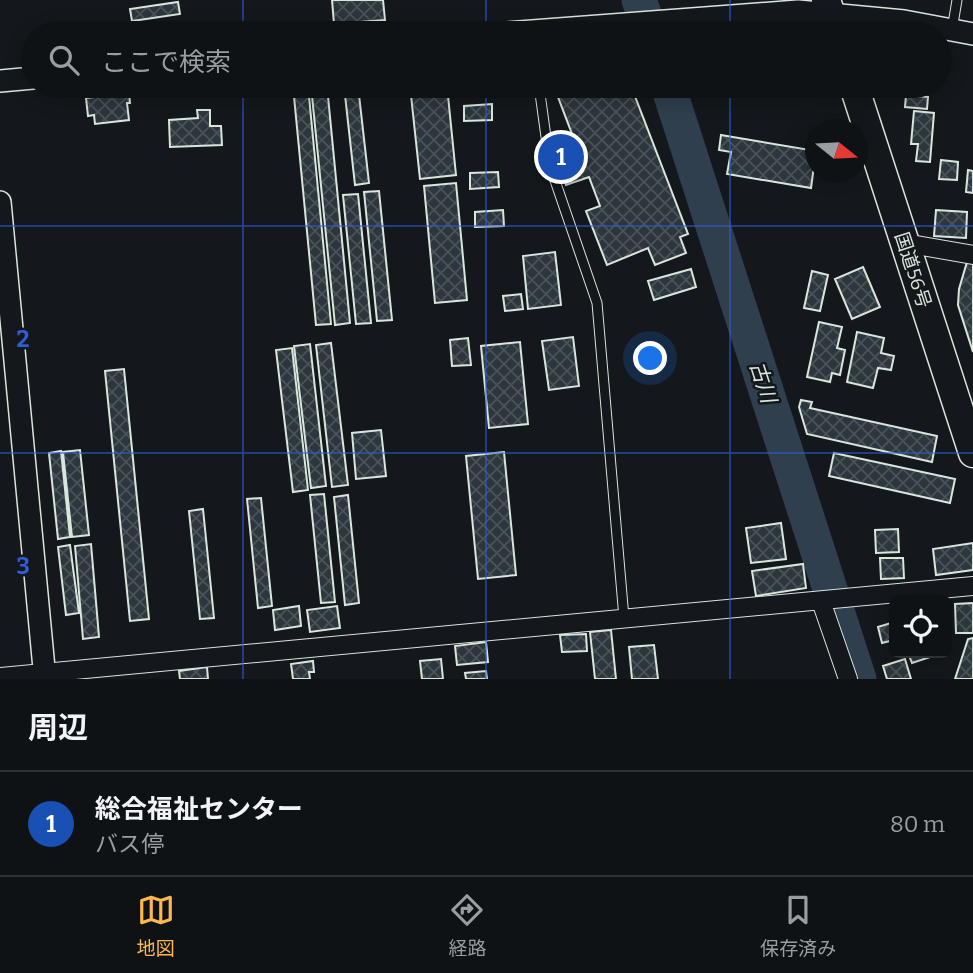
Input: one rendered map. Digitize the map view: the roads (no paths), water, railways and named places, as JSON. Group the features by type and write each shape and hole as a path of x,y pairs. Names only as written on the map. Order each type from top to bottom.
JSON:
{"highway":[{"name":"国道56号","path":"858,98 973,453"}],"street":[{"path":"673,21 798,11 904,21"},
{"path":"952,30 973,34"},
{"path":"0,81 21,79"},
{"path":"0,202 45,676"},
{"path":"905,243 973,256"},
{"path":"0,677 45,676 973,586"},
{"path":"824,600 848,679"}],"lane":[{"path":"952,30 957,0"},
{"path":"541,98 550,166 597,303 624,618"}],"waterway":[{"name":"古川","path":"639,0 647,21"},
{"name":"古川","path":"672,98 859,679"}],"place":[{"name":"総合福祉センター","path":"561,157"}]}
